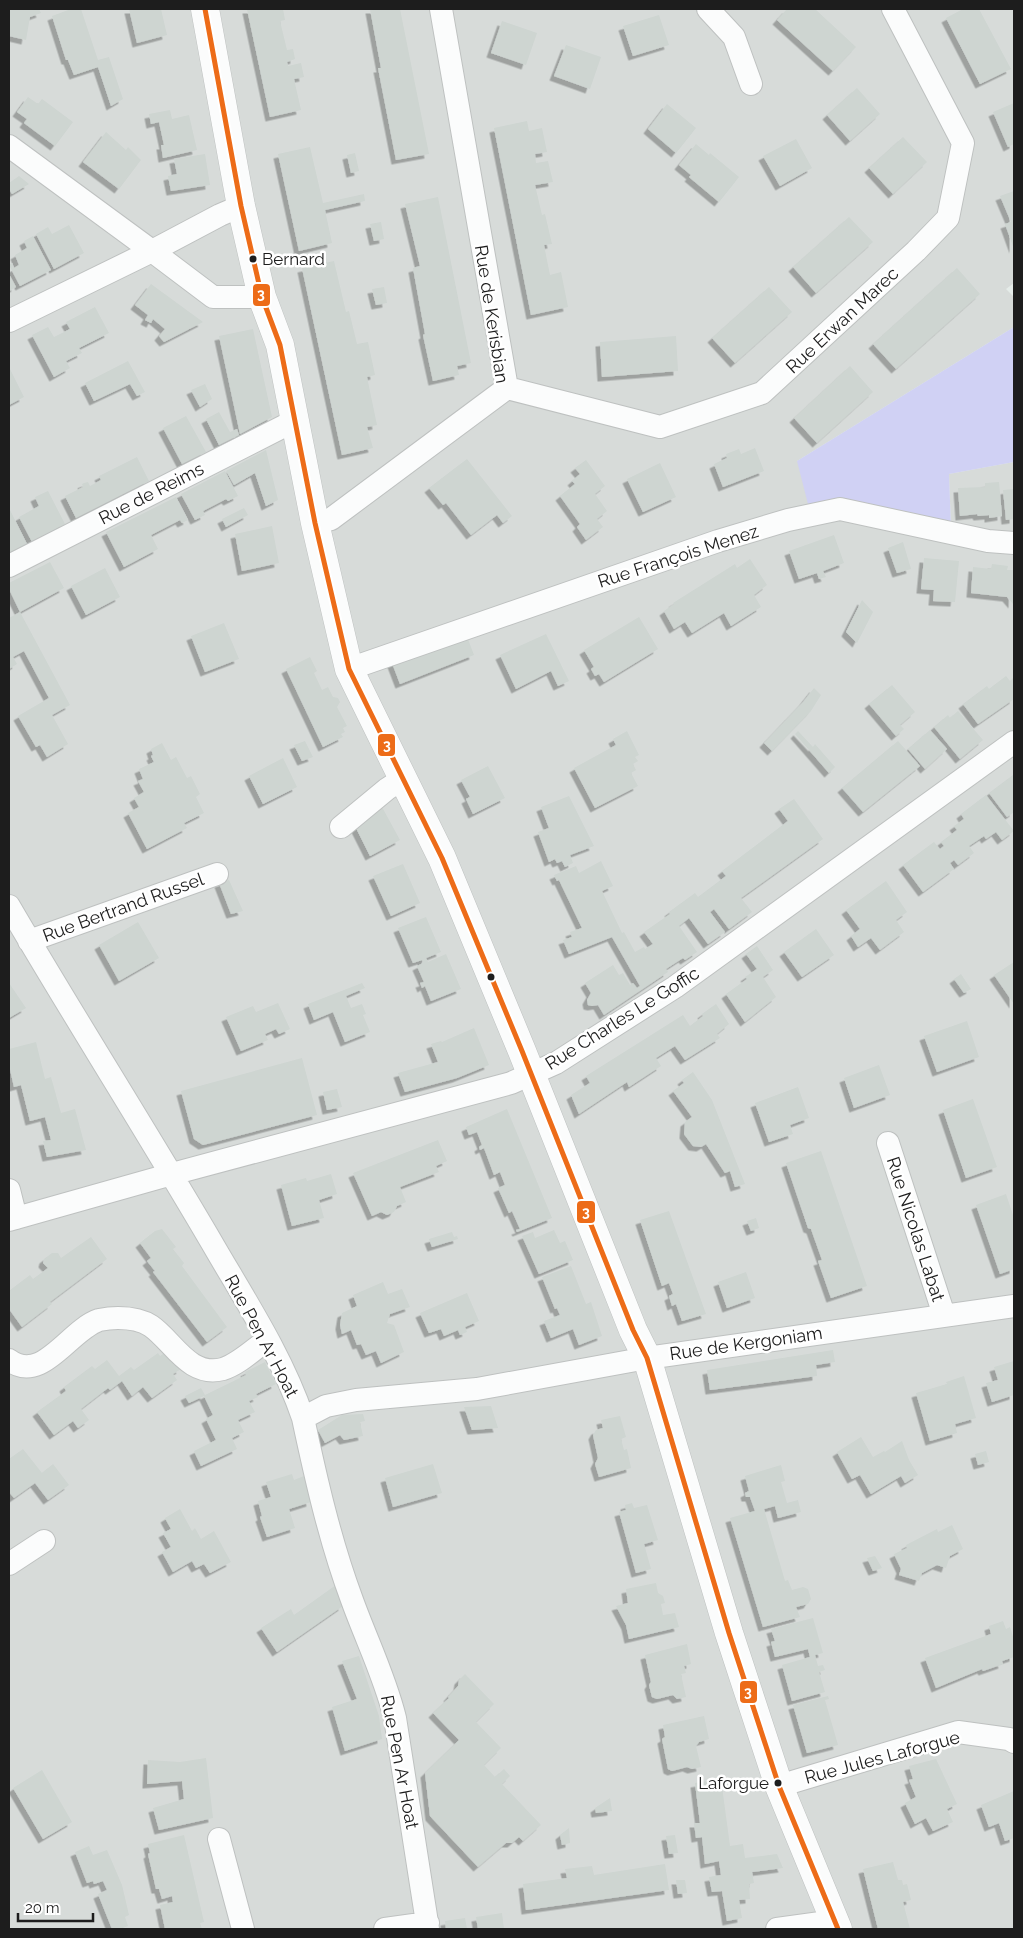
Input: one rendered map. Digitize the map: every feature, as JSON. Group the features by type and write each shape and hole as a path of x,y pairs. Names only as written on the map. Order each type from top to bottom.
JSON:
{"street":[{"path":"205,9 241,206 262,297 280,345 315,523 349,669 442,858 633,1330 647,1358 729,1633 778,1786 837,1925 777,1929"},
{"name":"Rue de Kerisbian","path":"315,523 331,519 507,388 441,9"},
{"path":"708,9 734,37 751,84"},
{"name":"Rue Erwan Marec","path":"507,388 660,428 762,394 916,251 948,218 963,143 894,9"},
{"path":"9,146 213,297 262,297"},
{"path":"9,321 241,206"},
{"name":"Rue de Reims","path":"9,566 294,421"},
{"name":"Rue François Menez","path":"349,669 718,541 788,520 840,509 988,541 1014,543"},
{"name":"Rue Charles Le Goffic","path":"13,1219 172,1174 511,1083 556,1064 675,987 1014,742"},
{"path":"341,827 387,789 404,778"},
{"name":"Rue Bertrand Russel","path":"29,941 217,874"},
{"name":"Rue Pen Ar Hoat","path":"9,906 172,1174 287,1378 303,1418 335,1552 388,1692 395,1718 428,1926"},
{"name":"Rue Nicolas Labat","path":"888,1143 944,1316"},
{"path":"9,1190 13,1219"},
{"name":"Rue de Kergoniam","path":"303,1418 326,1406 356,1400 477,1389 647,1358 1014,1306"},
{"path":"9,1360 23,1368 32,1367 42,1362 98,1320 115,1318 132,1319 150,1325 183,1358 196,1366 210,1370 222,1369 234,1363 267,1340"},
{"path":"9,1564 44,1541"},
{"name":"Rue Jules Laforgue","path":"778,1786 958,1732 1009,1739 1014,1742"},
{"path":"219,1839 243,1929"},
{"path":"385,1929 428,1926"}],"shaded area":[{"path":"9,9 1014,9 1014,283 1006,289 1014,297 1014,327 797,461 951,527 949,474 1014,462 1014,1929 9,1929"},
{"path":"1014,327 1014,462 949,474 951,528 809,508 797,461"}],"building":[{"path":"9,9 39,9 41,13 30,17 26,40 9,36"},
{"path":"71,9 81,9 98,60 109,57 123,99 111,106 98,67 74,75 68,60 66,60 52,16"},
{"path":"129,9 161,9 167,35 137,43"},
{"path":"247,9 283,9 285,20 280,21 287,50 293,49 295,59 287,62 288,66 301,63 304,77 294,79 301,110 270,117"},
{"path":"370,9 400,9 429,154 396,160 378,68 381,68"},
{"path":"787,9 815,9 856,47 833,71 777,20"},
{"path":"963,9 979,9 1011,69 980,84 946,18"},
{"path":"659,15 669,45 633,56 623,26"},
{"path":"502,21 537,33 526,65 491,53"},
{"path":"566,45 601,57 590,89 554,76"},
{"path":"857,88 880,114 850,141 827,115"},
{"path":"28,97 38,104 42,99 73,122 55,146 24,123 27,119 17,112"},
{"path":"1014,103 1014,144 1008,147 993,112"},
{"path":"667,104 696,128 676,153 648,129"},
{"path":"170,110 172,119 189,115 197,150 163,158 161,145 164,145 159,122 151,124 149,114"},
{"path":"527,121 529,131 542,128 547,152 535,154 536,163 548,161 553,182 535,185 542,215 545,214 552,244 544,245 550,275 561,272 568,307 531,315 494,128"},
{"path":"106,132 126,150 128,147 141,160 119,189 83,162"},
{"path":"903,137 927,162 893,194 869,168"},
{"path":"796,139 812,168 780,186 763,156"},
{"path":"696,144 739,177 719,202 689,177 691,175 679,165"},
{"path":"310,147 323,203 364,194 365,201 325,210 332,243 299,251 278,154"},
{"path":"355,153 359,171 351,173 347,155"},
{"path":"205,154 210,185 171,191 168,176 177,174 174,159"},
{"path":"19,176 29,184 12,194 9,189 9,183"},
{"path":"1014,191 1014,249 1005,224 1011,222 1000,196"},
{"path":"438,197 471,363 457,366 459,375 433,381 423,335 425,334 413,268 420,266 405,204"},
{"path":"849,217 873,242 816,293 793,267"},
{"path":"381,222 384,239 374,241 370,224"},
{"path":"69,225 84,253 54,269 36,234 48,227 52,234"},
{"path":"33,236 51,270 20,286 9,265 12,263 14,268 19,265 15,255 27,248 24,241"},
{"path":"334,261 346,312 349,311 357,344 368,342 375,375 367,377 377,425 367,427 373,448 342,455 302,268"},
{"path":"957,268 980,294 896,369 873,344"},
{"path":"9,274 16,287 9,291"},
{"path":"151,284 203,322 164,342 159,336 165,329 153,319 151,323 145,320 148,315 135,305"},
{"path":"384,287 387,303 376,305 372,289"},
{"path":"769,287 792,312 735,363 712,338"},
{"path":"95,307 109,333 79,348 82,353 66,361 70,368 54,377 32,335 48,327 54,337 70,329 66,322"},
{"path":"253,329 272,417 240,434 219,336"},
{"path":"676,336 678,371 602,377 600,342"},
{"path":"128,361 145,392 137,396 130,384 94,401 85,383"},
{"path":"850,366 873,392 817,443 794,418"},
{"path":"9,367 24,397 9,405"},
{"path":"205,384 212,399 200,407 191,390"},
{"path":"219,412 230,432 237,429 239,435 219,445 206,419"},
{"path":"186,416 206,452 182,464 163,428"},
{"path":"755,448 764,471 723,487 714,464 727,458 726,454 739,449 741,454"},
{"path":"266,450 278,500 266,506 255,473 234,485 226,471"},
{"path":"137,457 149,481 76,518 65,496 83,487 82,484 84,483 88,482 90,486 101,480 99,476"},
{"path":"467,459 512,516 503,523 497,515 471,535 446,503 443,505 429,488"},
{"path":"586,460 605,486 595,494 607,511 597,519 603,527 586,540 577,527 580,524 560,496 575,484 572,481 580,474 575,468"},
{"path":"660,463 676,497 643,512 627,479"},
{"path":"225,471 238,496 228,501 226,499 203,511 205,515 195,520 181,494"},
{"path":"999,482 1002,516 989,518 989,515 978,516 977,514 960,516 958,488 985,487 985,483"},
{"path":"1014,489 1014,519 1006,520 1003,490"},
{"path":"48,491 65,524 32,542 19,517 39,506 35,497"},
{"path":"176,497 188,520 182,523 180,520 151,535 158,549 124,567 106,532"},
{"path":"244,508 248,515 226,527 222,519"},
{"path":"9,511 27,544 9,553"},
{"path":"272,526 279,563 242,571 235,534"},
{"path":"834,535 844,563 823,571 826,577 819,579 817,573 799,579 789,551"},
{"path":"903,542 911,569 897,573 888,548"},
{"path":"924,558 959,561 955,602 933,601 934,590 921,589"},
{"path":"750,559 767,585 754,595 761,607 731,626 724,613 692,633 685,622 674,629 664,611 673,603 735,564 737,568"},
{"path":"50,562 64,588 20,612 9,589 9,583"},
{"path":"992,564 1008,566 1007,570 1014,570 1013,604 1007,597 971,593 973,567 991,569"},
{"path":"105,568 120,597 86,615 71,586"},
{"path":"862,600 873,612 857,643 846,632"},
{"path":"20,612 70,705 52,715 68,744 47,757 40,745 36,747 18,716 49,698 24,651 13,657 17,664 9,669 9,618"},
{"path":"639,617 658,649 604,682 599,674 595,676 591,669 594,667 584,650"},
{"path":"224,623 239,659 205,672 191,636"},
{"path":"466,634 474,655 400,684 392,663"},
{"path":"546,634 569,681 558,686 551,671 516,689 500,655"},
{"path":"310,657 317,671 314,673 322,690 328,687 333,697 338,698 340,702 337,707 347,726 343,728 345,732 341,734 343,737 323,747 286,669"},
{"path":"1006,676 1010,681 1014,677 1014,699 978,724 963,704 987,686 989,689"},
{"path":"892,685 915,712 900,725 904,729 896,736 869,704"},
{"path":"814,688 821,695 811,711 772,751 764,743"},
{"path":"958,711 983,740 960,759 934,727 948,715 950,718"},
{"path":"930,730 947,749 925,769 908,749"},
{"path":"627,731 639,755 635,757 638,761 633,764 636,770 631,773 638,786 595,808 574,768 616,745 613,739"},
{"path":"798,731 813,747 815,744 835,767 829,773 795,734"},
{"path":"305,741 313,757 302,761 294,745"},
{"path":"898,741 920,766 863,812 842,788"},
{"path":"162,743 171,760 176,757 187,778 191,776 200,794 196,797 204,813 184,823 187,828 147,849 128,813 139,807 134,798 144,792 138,781 143,779 139,769 154,762 151,756 153,755 151,749"},
{"path":"283,758 297,787 263,804 249,776"},
{"path":"488,766 505,798 473,814 466,799 470,797 461,780"},
{"path":"1013,775 1014,812 1007,817 989,793"},
{"path":"986,795 1014,831 1002,840 996,832 986,839 984,836 969,846 974,853 958,865 954,860 950,863 954,869 923,892 903,865 934,842 940,849 944,846 941,842 957,830 954,826 964,819 961,814"},
{"path":"569,796 594,846 570,855 573,863 565,867 562,861 557,863 555,859 549,862 538,832 549,828 541,807"},
{"path":"794,799 823,839 741,898 752,912 729,929 714,909 710,912 725,932 708,944 689,918 679,926 697,952 666,969 668,972 604,1015 598,1005 588,1005 587,1000 591,993 585,983 613,965 619,975 623,973 630,985 633,983 637,988 640,986 612,937 569,954 563,940 572,937 570,932 582,928 559,880 557,881 554,875 576,866 579,873 601,861 613,886 602,891 622,933 624,932 635,952 644,947 645,949 653,944 644,932 695,893 698,897 726,876 722,871 788,821 779,809"},
{"path":"382,807 400,840 370,856 353,822"},
{"path":"403,864 420,903 391,916 373,876"},
{"path":"229,880 243,911 231,914 219,883"},
{"path":"886,881 907,912 896,920 904,932 880,950 871,938 858,947 851,936 860,929 846,910"},
{"path":"426,917 441,952 426,958 428,962 446,954 461,989 431,1001 425,986 422,988 420,983 424,982 417,966 423,963 422,960 413,963 398,928"},
{"path":"138,922 159,958 119,981 99,945"},
{"path":"816,929 834,955 802,977 784,952"},
{"path":"757,946 773,970 763,977 776,997 745,1022 726,994 747,979 745,977 757,969 746,954"},
{"path":"1014,962 1014,1004 994,975"},
{"path":"961,974 971,989 964,993 954,979"},
{"path":"9,983 26,1008 9,1018"},
{"path":"362,983 365,988 346,996 351,1008 362,1004 366,1014 363,1015 370,1032 345,1042 333,1012 314,1020 308,1004"},
{"path":"278,1003 290,1029 279,1034 276,1029 265,1034 268,1040 241,1051 226,1017 253,1006 256,1012"},
{"path":"716,1004 729,1024 717,1034 720,1038 685,1060 675,1046 656,1058 661,1066 629,1087 627,1082 579,1114 571,1095 590,1083 586,1076 683,1015 690,1026"},
{"path":"967,1021 979,1057 937,1072 924,1036"},
{"path":"474,1028 489,1065 457,1078 405,1092 398,1073 438,1062 431,1044 442,1042"},
{"path":"36,1042 45,1079 51,1077 61,1113 75,1109 86,1150 47,1157 43,1141 51,1140 45,1117 30,1121 21,1085 14,1087 9,1065 9,1049"},
{"path":"302,1058 317,1115 203,1145 194,1139 181,1091"},
{"path":"879,1065 890,1095 854,1108 844,1078"},
{"path":"693,1072 712,1100 745,1184 735,1187 730,1171 725,1173 706,1144 701,1147 693,1146 684,1134 685,1122 692,1117 673,1091 684,1083 682,1080"},
{"path":"798,1087 809,1118 790,1125 793,1134 769,1142 755,1103"},
{"path":"337,1089 342,1107 327,1110 323,1092"},
{"path":"973,1099 997,1167 966,1178 943,1110"},
{"path":"507,1109 552,1218 517,1232 516,1230 520,1229 512,1211 509,1213 498,1188 505,1185 500,1172 494,1175 484,1148 480,1150 479,1147 482,1145 477,1132 469,1135 466,1127"},
{"path":"438,1140 447,1161 436,1166 439,1172 400,1187 406,1202 397,1206 394,1212 387,1215 381,1212 372,1216 353,1173"},
{"path":"821,1151 867,1286 831,1298 818,1261 822,1260 811,1229 808,1228 786,1163"},
{"path":"331,1174 337,1194 319,1200 324,1218 292,1226 281,1185 306,1178 307,1181"},
{"path":"1006,1194 1014,1218 1014,1269 1000,1274 976,1205"},
{"path":"669,1211 706,1314 682,1321 676,1304 672,1306 669,1296 673,1294 669,1283 662,1286 640,1220"},
{"path":"756,1218 759,1228 751,1231 747,1221"},
{"path":"162,1229 176,1247 173,1249 184,1263 182,1266 227,1327 207,1342 153,1272 155,1271 147,1261 151,1258 140,1243 155,1231"},
{"path":"554,1230 560,1243 565,1241 573,1260 539,1274 522,1236 533,1232 535,1238"},
{"path":"452,1232 454,1237 457,1236 458,1239 432,1247 429,1239"},
{"path":"91,1237 107,1259 50,1302 52,1304 22,1327 9,1309 9,1291 30,1275 33,1279 48,1268 43,1263 44,1259 52,1253 58,1253 61,1258"},
{"path":"571,1266 586,1304 591,1302 602,1336 579,1345 573,1329 551,1338 544,1321 560,1315 557,1308 555,1309 542,1277"},
{"path":"746,1272 755,1298 727,1308 718,1282"},
{"path":"383,1282 388,1294 402,1289 410,1307 390,1314 387,1323 394,1325 404,1352 381,1363 376,1351 366,1355 361,1344 357,1345 351,1330 342,1334 340,1325 342,1313 357,1306 353,1295"},
{"path":"467,1293 479,1321 465,1327 467,1332 460,1335 458,1330 444,1336 441,1329 429,1333 420,1313"},
{"path":"833,1350 835,1362 816,1365 817,1376 710,1390 707,1370"},
{"path":"168,1351 181,1369 173,1374 177,1380 152,1398 143,1387 132,1396 122,1381 110,1390 108,1388 81,1409 89,1420 78,1428 73,1421 54,1435 37,1412 66,1391 64,1387 92,1366 95,1369 107,1360 119,1376 131,1367 134,1370 158,1353 160,1356"},
{"path":"1014,1361 1014,1395 992,1402 986,1383 998,1380 994,1367"},
{"path":"265,1362 276,1384 256,1394 258,1397 249,1401 255,1412 238,1420 244,1432 232,1438 237,1449 201,1466 194,1451 216,1440 206,1419 213,1415 204,1396 189,1403 185,1396 201,1388 205,1395 246,1375 245,1372"},
{"path":"964,1376 976,1418 955,1424 957,1433 930,1441 916,1393 947,1384 946,1382"},
{"path":"491,1406 498,1428 472,1430 464,1407"},
{"path":"363,1414 365,1421 360,1422 363,1436 344,1440 340,1435 325,1443 318,1430 342,1415"},
{"path":"620,1416 626,1437 621,1439 624,1450 627,1449 631,1468 599,1477 595,1464 598,1458 593,1435 596,1430 603,1428 601,1420"},
{"path":"861,1437 873,1457 902,1441 909,1460 918,1475 905,1483 901,1476 871,1494 860,1475 852,1479 837,1452"},
{"path":"23,1449 42,1473 53,1464 69,1485 48,1500 35,1483 14,1498 9,1492 9,1459"},
{"path":"986,1451 989,1462 978,1465 975,1454"},
{"path":"433,1464 442,1493 393,1507 385,1478"},
{"path":"781,1465 785,1481 781,1482 787,1503 798,1500 801,1512 778,1518 775,1506 764,1509 785,1581 788,1580 792,1590 803,1587 808,1589 811,1599 808,1604 796,1607 800,1617 763,1627 730,1518 755,1511 750,1497 746,1497 745,1493 749,1491 745,1476"},
{"path":"292,1474 294,1480 304,1476 311,1502 289,1509 295,1528 267,1537 260,1517 262,1516 258,1501 271,1497 266,1482"},
{"path":"632,1503 634,1508 647,1505 658,1540 644,1544 651,1569 636,1573 619,1512 626,1510 625,1505"},
{"path":"180,1509 192,1531 195,1528 201,1539 214,1531 231,1562 210,1573 204,1564 196,1568 192,1561 173,1572 162,1552 171,1547 163,1533 171,1529 165,1518"},
{"path":"952,1525 963,1549 950,1556 946,1568 937,1565 922,1573 919,1581 899,1575 901,1569 894,1554 907,1548 906,1545 937,1529 938,1532"},
{"path":"875,1556 882,1568 873,1571 867,1558"},
{"path":"656,1583 658,1593 663,1596 665,1603 661,1604 663,1615 675,1613 679,1627 629,1639 626,1625 616,1606 628,1603 626,1589"},
{"path":"336,1585 343,1606 277,1652 261,1628 291,1609 294,1615"},
{"path":"813,1618 823,1653 815,1655 818,1666 823,1665 825,1670 819,1672 825,1692 792,1701 782,1665 810,1657 808,1649 775,1657 771,1642 775,1641 771,1629"},
{"path":"1003,1621 1006,1629 1010,1627 1014,1640 1014,1657 1002,1661 1003,1664 983,1671 982,1669 936,1688 925,1658 991,1634 989,1626"},
{"path":"687,1644 691,1664 684,1666 686,1673 681,1674 686,1697 677,1699 673,1695 657,1699 652,1697 645,1655"},
{"path":"359,1656 379,1716 382,1739 345,1751 332,1707 357,1699 342,1661"},
{"path":"465,1674 494,1704 476,1722 501,1748 484,1765 495,1777 504,1769 510,1776 502,1784 541,1825 523,1841 519,1837 512,1843 506,1843 478,1867 430,1816 425,1773 459,1740 433,1713 449,1698 458,1686 459,1680"},
{"path":"828,1696 829,1699 825,1700 838,1745 807,1753 793,1705"},
{"path":"704,1716 709,1739 699,1742 696,1746 701,1767 692,1769 687,1767 672,1771 668,1769 662,1739 665,1737 663,1725"},
{"path":"206,1758 213,1818 159,1830 153,1808 184,1799 182,1781 147,1784 148,1760 180,1762"},
{"path":"936,1759 957,1804 947,1809 953,1822 933,1831 926,1818 915,1824 905,1803 916,1797 909,1780 913,1779 909,1766"},
{"path":"42,1770 72,1822 43,1839 13,1788"},
{"path":"721,1779 730,1846 743,1844 745,1858 777,1854 783,1868 752,1872 754,1883 749,1884 750,1899 739,1900 742,1918 727,1921 722,1891 712,1892 709,1877 721,1875 719,1861 705,1864 702,1837 696,1838 694,1823 700,1823 695,1783"},
{"path":"1014,1791 1014,1838 1005,1841 999,1823 989,1827 981,1805"},
{"path":"610,1798 612,1811 596,1813 595,1808"},
{"path":"569,1828 570,1843 562,1845 560,1835"},
{"path":"184,1835 204,1922 200,1923 202,1929 165,1929 160,1905 173,1902 172,1896 162,1899 159,1889 156,1889 148,1854 150,1853 148,1844"},
{"path":"675,1835 678,1853 669,1854 666,1836"},
{"path":"89,1846 93,1855 107,1850 122,1885 129,1915 125,1917 128,1926 112,1929 98,1894 107,1890 103,1881 94,1884 93,1881 87,1883 75,1852"},
{"path":"893,1862 898,1880 902,1880 903,1885 907,1884 911,1900 903,1902 910,1929 878,1929 863,1869"},
{"path":"665,1864 669,1890 526,1910 523,1884 567,1878 565,1869 592,1866 594,1875"},
{"path":"676,1880 685,1880 687,1893 678,1894"},
{"path":"502,1913 504,1929 478,1929 476,1917"},
{"path":"465,1918 467,1929 446,1929 445,1921"}],"transit line":[{"name":"3","path":"205,9 241,206 262,297 280,345 315,523 349,669 442,858 522,1051 633,1330 647,1358 729,1633 779,1786 838,1929"}],"place":[{"name":"Bernard","path":"253,259"},
{"name":"Laforgue","path":"778,1783"}]}
